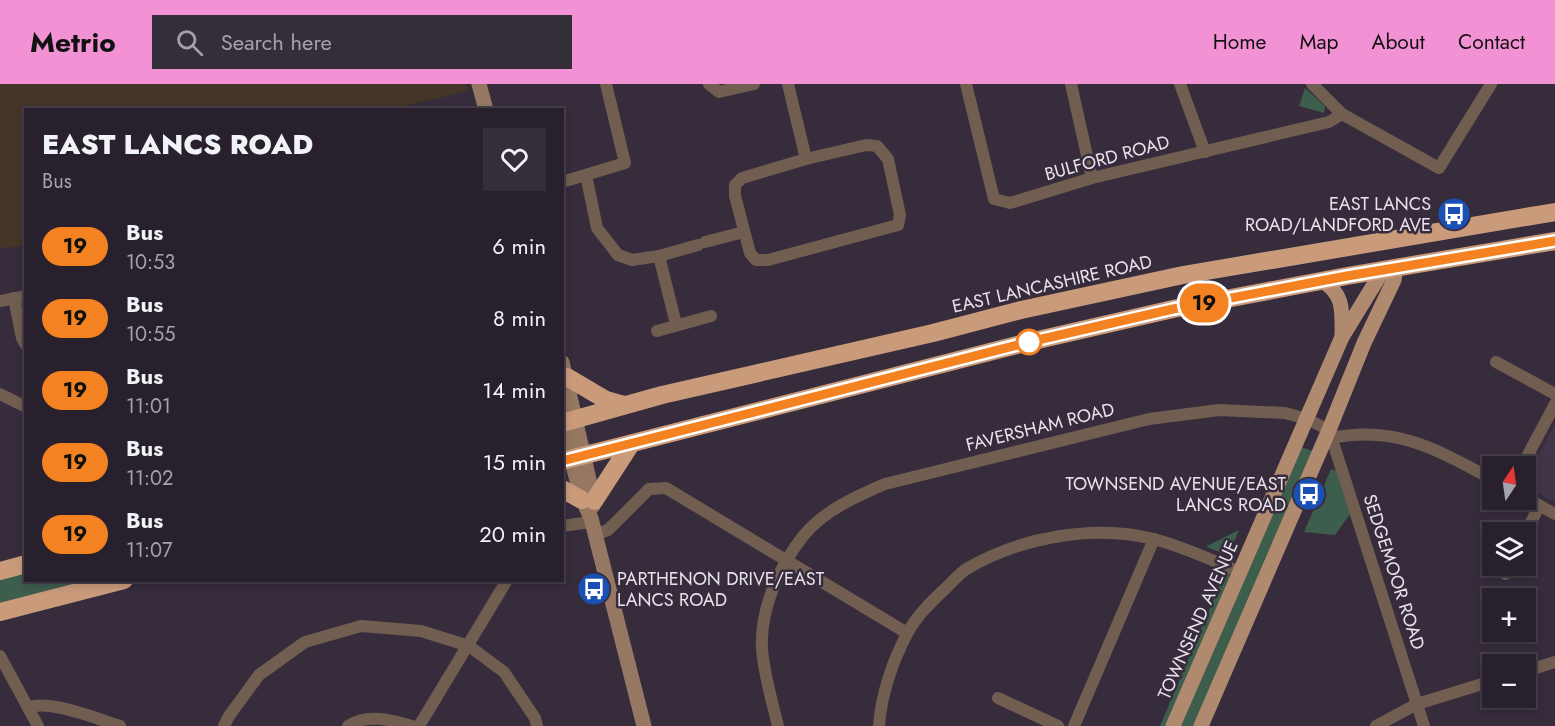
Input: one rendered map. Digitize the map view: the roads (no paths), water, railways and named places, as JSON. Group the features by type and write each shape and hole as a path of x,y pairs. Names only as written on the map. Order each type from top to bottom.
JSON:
{"highway":[{"name":"EAST LANCASHIRE ROAD","path":"566,420 1022,310 1183,275 1555,212"},
{"path":"1390,265 1407,237"},
{"path":"573,458 1040,339 1173,309 1390,265 1555,241"},
{"path":"1364,245 1378,250 1390,265"},
{"path":"565,370 606,400 624,405"},
{"path":"564,491 590,515 631,444"},
{"path":"0,571 24,565"},
{"path":"0,612 116,582"}],"main road":[{"path":"480,84 486,108"},
{"path":"1201,726 1330,434 1364,343 1394,280 1390,265"},
{"name":"TOWNSEND AVENUE","path":"1173,726 1342,337 1390,265"},
{"path":"1321,280 1330,286 1340,301 1342,337"},
{"path":"565,370 566,420 573,458 590,515 644,726"}],"street":[{"path":"564,181 625,163 606,84"},
{"path":"709,84 719,92 754,84"},
{"path":"788,84 806,159"},
{"name":"BULFORD ROAD","path":"966,84 994,199 1010,203 1092,178 1329,122 1342,114"},
{"path":"1071,84 1092,178"},
{"path":"1180,84 1206,152"},
{"path":"1312,84 1342,114 1439,168 1491,84"},
{"path":"866,145 877,146 888,159 900,215 898,225 768,260 756,260 750,253 744,232 735,196 735,185 742,178 806,159 866,145"},
{"path":"586,175 597,228 618,255 632,260 659,256 744,232"},
{"path":"659,256 676,324"},
{"path":"0,301 20,297 24,342"},
{"path":"657,331 711,316"},
{"path":"1496,362 1555,394"},
{"path":"0,394 24,404"},
{"path":"1527,456 1555,404"},
{"name":"FAVERSHAM ROAD","path":"778,726 768,687 762,649 764,619 771,592 804,534 825,516 854,497 885,484 1149,419 1219,410 1285,413 1307,419 1330,434"},
{"path":"1330,434 1373,434 1399,437 1439,451 1482,474"},
{"name":"SEDGEMOOR ROAD","path":"1330,434 1424,726"},
{"path":"564,525 590,515 608,530 649,489 666,488 907,633"},
{"path":"1536,504 1555,514"},
{"path":"1531,522 1539,506"},
{"path":"879,726 887,682 907,633 932,600 967,568 1008,550 1064,535 1110,534 1154,539 1196,553 1240,572"},
{"path":"1074,726 1154,539"},
{"path":"419,726 506,582"},
{"path":"224,726 259,675 305,642 361,626 421,631 469,646 504,672 535,718 537,726"},
{"path":"0,656 38,726"},
{"path":"1536,668 1555,662"},
{"path":"1376,726 1417,704 1482,684"},
{"path":"998,698 1058,726"},
{"path":"28,708 33,706 54,707 120,726"},
{"path":"348,726 353,723 383,718 412,726"}],"place":[{"name":"EAST LANCS ROAD/LANDFORD AVE","path":"1454,214"},
{"name":"TOWNSEND AVENUE/EAST LANCS ROAD","path":"1309,494"},
{"name":"PARTHENON DRIVE/EAST LANCS ROAD","path":"594,589"}]}
